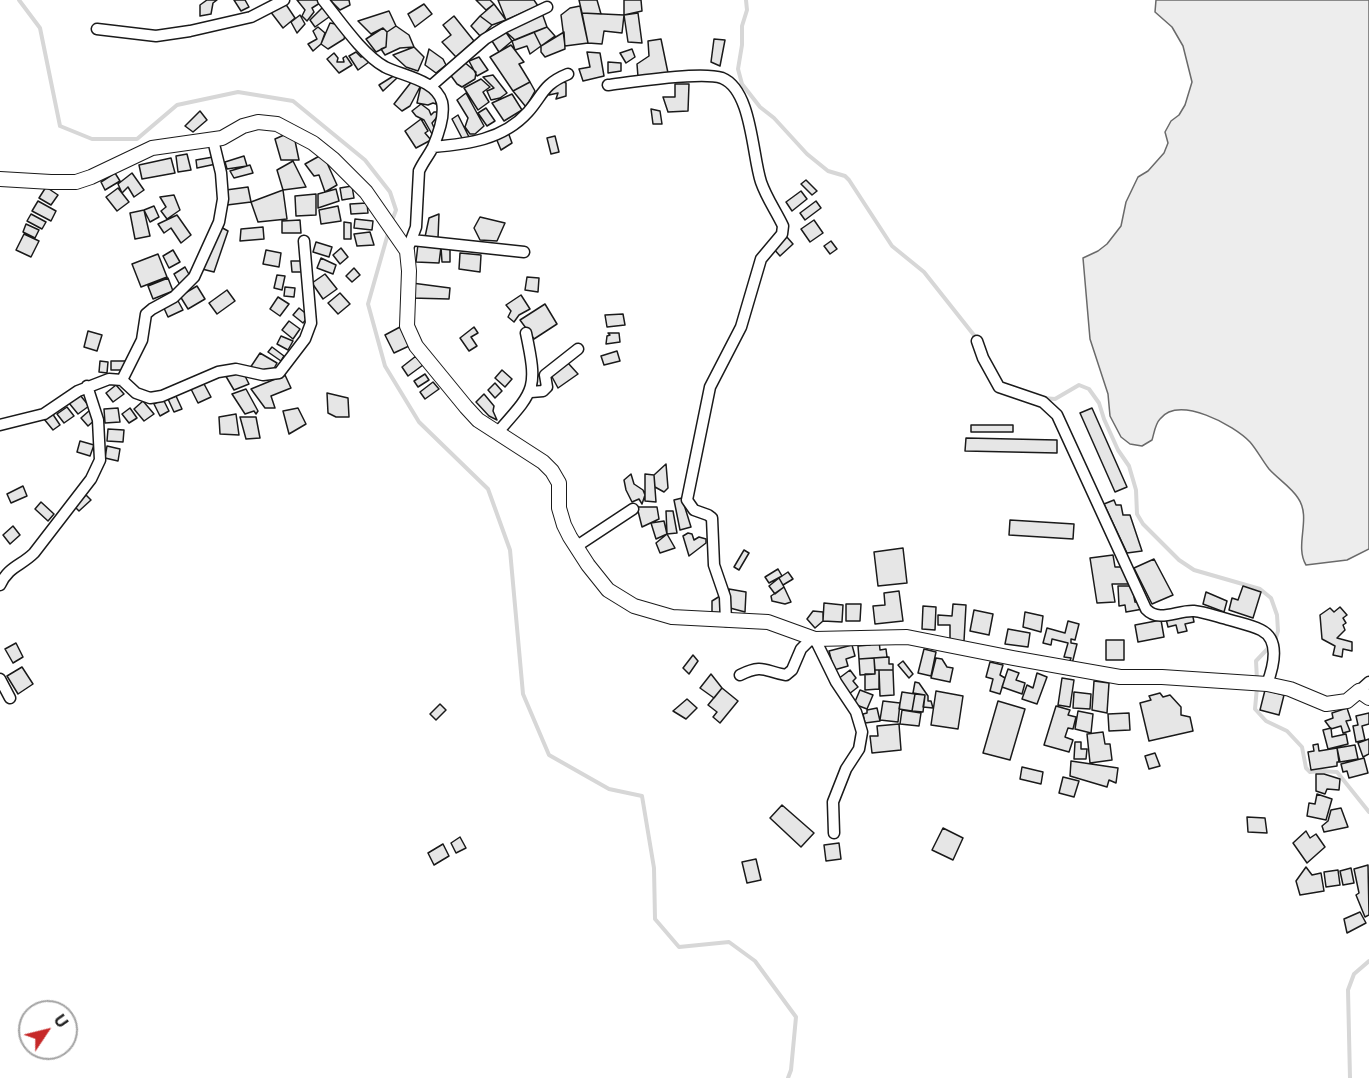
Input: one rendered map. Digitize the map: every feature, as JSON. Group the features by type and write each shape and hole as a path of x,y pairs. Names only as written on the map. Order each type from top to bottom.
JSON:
{"street":[{"path":"97,29 156,36 190,32 251,17 284,0"},
{"path":"323,0 373,58 384,67 431,86 439,95 442,104 442,116 433,147 419,171 416,227 407,245 409,271 406,312 407,327 411,336 427,360 478,420 543,462 554,474 559,483 559,508 564,525 588,566 608,590 634,606 672,617 768,622 813,639 907,637 1120,677 1162,677 1267,684 1290,689 1328,705 1347,701 1366,690"},
{"path":"431,86 485,39 547,7"},
{"path":"433,147 463,144 489,137 528,112 541,92 559,77 568,74"},
{"path":"608,85 654,79 712,76 730,84 745,105 759,175 771,207 783,226 782,234 761,259 741,327 710,387 704,424 687,495 688,502 693,509 710,515 712,520 714,565 725,597 726,621"},
{"path":"0,179 76,182 152,148 222,138 243,126 258,122 277,124 293,131 333,159 366,192 407,245 524,252"},
{"path":"122,380 142,340 146,314 174,297 194,278 219,222 223,199 221,172 213,140"},
{"path":"0,425 44,414 87,386 109,380 122,380 136,393 156,398 218,372 236,369 263,375 279,373 305,339 312,323 304,241"},
{"path":"497,433 531,392 533,370 526,333"},
{"path":"977,341 999,387 1043,402 1057,415 1146,609 1158,616 1196,611 1262,630 1270,639 1274,658 1274,666 1267,684"},
{"path":"531,392 543,391 547,387 545,375 578,349"},
{"path":"0,585 11,568 25,562 34,553 91,479 100,460 98,420 87,386"},
{"path":"577,546 633,509"},
{"path":"740,675 761,668 786,675 792,670 801,649 813,639"},
{"path":"813,639 836,682 856,712 862,732 859,749 846,769 833,802 834,833"},
{"path":"0,679 10,698"}],"shaded area":[{"path":"1156,0 1369,0 1369,549 1347,560 1306,565 1302,549 1303,514 1298,498 1269,469 1250,442 1232,428 1193,411 1169,412 1160,419 1152,440 1142,446 1130,444 1121,437 1110,416 1108,394 1090,339 1083,258 1107,244 1121,226 1126,202 1138,177 1148,171 1164,153 1168,143 1165,132 1185,105 1192,82 1183,46 1172,27 1155,12"}],"building":[{"path":"207,0 217,0 213,3 211,14 200,16 200,5"},
{"path":"234,0 245,0 249,7 241,11"},
{"path":"297,0 318,0 320,3 312,8 314,12 307,21 302,16 305,10"},
{"path":"330,0 349,0 350,5 340,10"},
{"path":"476,0 490,0 494,4 486,10"},
{"path":"498,0 534,0 538,6 506,20"},
{"path":"579,0 597,0 601,14 582,13"},
{"path":"624,0 641,0 642,11 624,15"},
{"path":"285,3 295,18 283,28 270,11"},
{"path":"424,4 432,14 415,27 408,14"},
{"path":"494,4 506,20 492,25 480,16"},
{"path":"580,6 588,43 565,46 561,15 570,8"},
{"path":"323,7 330,12 329,17 315,27 310,20"},
{"path":"389,11 396,26 387,32 383,28 371,34 358,21"},
{"path":"542,13 547,27 515,40 505,31"},
{"path":"582,13 624,15 622,33 604,31 602,44 588,43"},
{"path":"638,13 642,43 628,42 624,15"},
{"path":"300,15 305,24 297,33 291,22"},
{"path":"454,16 474,41 456,57 442,42 451,35 443,25"},
{"path":"480,16 492,25 481,37 471,26"},
{"path":"330,23 341,25 346,32 344,39 328,49 321,44"},
{"path":"396,26 409,35 414,47 400,48 385,55 381,49 386,47 387,32"},
{"path":"318,27 325,33 321,44 313,51 308,44 317,39 313,31"},
{"path":"547,27 555,36 541,46 534,32"},
{"path":"383,28 387,32 386,47 376,52 366,39"},
{"path":"505,31 512,41 499,52 492,41"},
{"path":"534,32 541,46 530,54 527,46 515,50 512,41"},
{"path":"564,32 565,49 545,57 541,52 541,46"},
{"path":"661,39 668,73 638,77 637,64 649,56 648,41"},
{"path":"714,39 725,40 720,66 711,62"},
{"path":"511,45 524,62 519,64 530,82 513,91 490,57"},
{"path":"414,47 424,57 418,71 406,67 393,55"},
{"path":"429,49 443,59 446,65 436,73 425,65"},
{"path":"632,49 635,57 626,63 620,53"},
{"path":"356,52 361,57 366,55 369,62 358,70 349,56"},
{"path":"587,52 600,53 604,76 583,81 579,69 590,67"},
{"path":"334,53 338,58 337,62 344,62 343,58 346,56 352,65 339,73 327,59"},
{"path":"479,57 488,70 477,76 469,61"},
{"path":"463,61 476,72 475,79 462,87 449,73"},
{"path":"608,62 621,63 621,71 608,73"},
{"path":"395,75 397,78 383,91 379,85"},
{"path":"493,75 507,93 491,100 487,91 494,88 483,77"},
{"path":"481,79 490,87 483,92 489,102 478,110 464,88"},
{"path":"412,81 421,85 410,106 402,111 394,104"},
{"path":"562,81 566,83 566,96 556,99 558,93 549,95 551,89"},
{"path":"530,82 535,91 526,107 513,91"},
{"path":"675,84 689,84 688,111 668,112 663,97 675,97"},
{"path":"421,85 437,96 436,104 417,103"},
{"path":"466,93 484,126 475,134 470,134 465,127 468,118 457,100"},
{"path":"512,94 522,110 504,121 492,103"},
{"path":"421,104 429,110 431,115 437,112 438,116 432,123 435,130 432,134 424,120 412,111"},
{"path":"486,108 495,121 487,126 478,113"},
{"path":"651,109 660,111 662,124 653,124"},
{"path":"200,111 207,120 193,132 185,126"},
{"path":"458,115 469,137 463,140 452,119"},
{"path":"421,119 428,131 425,133 431,140 416,148 405,131"},
{"path":"293,131 299,160 281,160 275,139"},
{"path":"508,132 512,143 501,150 496,138"},
{"path":"555,136 559,152 551,154 547,138"},
{"path":"187,154 191,170 178,172 176,156"},
{"path":"323,154 337,185 325,192 319,175 314,176 305,164"},
{"path":"244,156 247,166 227,169 225,162"},
{"path":"213,157 216,164 197,168 196,160"},
{"path":"171,158 175,173 142,179 139,165"},
{"path":"293,161 306,187 283,190 277,170"},
{"path":"250,165 253,173 234,178 230,171"},
{"path":"115,173 120,181 105,190 101,182"},
{"path":"132,173 144,190 134,197 128,187 122,193 118,184"},
{"path":"806,180 817,191 812,195 801,184"},
{"path":"352,186 354,198 342,200 340,188"},
{"path":"46,187 58,195 51,205 39,198"},
{"path":"248,187 251,202 227,205 226,190"},
{"path":"118,188 129,202 117,211 106,197"},
{"path":"336,189 339,201 318,208 318,194"},
{"path":"283,190 287,219 258,222 251,202"},
{"path":"801,191 807,199 792,211 786,202"},
{"path":"316,194 316,215 296,216 295,196"},
{"path":"174,195 180,210 167,219 161,211 166,207 160,197"},
{"path":"38,201 56,211 51,221 32,211"},
{"path":"816,201 821,208 805,220 800,213"},
{"path":"367,203 368,213 351,214 350,204"},
{"path":"154,206 159,217 150,222 144,210"},
{"path":"338,206 341,221 321,224 319,210"},
{"path":"144,210 150,236 135,239 130,213"},
{"path":"31,214 46,222 42,229 27,221"},
{"path":"439,214 438,238 425,237 429,218"},
{"path":"177,215 191,235 181,243 171,228 164,233 158,224"},
{"path":"480,217 505,223 497,241 480,240 474,228"},
{"path":"355,219 373,221 372,230 354,228"},
{"path":"300,220 301,233 282,233 282,221"},
{"path":"814,220 823,233 810,242 801,229"},
{"path":"344,222 351,223 351,239 344,239"},
{"path":"26,224 39,230 35,238 23,232"},
{"path":"219,226 228,231 214,272 202,269"},
{"path":"263,227 264,239 240,241 241,229"},
{"path":"370,232 374,245 357,246 354,234"},
{"path":"24,234 39,241 31,257 16,250"},
{"path":"786,236 793,244 780,256 773,248"},
{"path":"831,241 837,249 830,254 824,246"},
{"path":"316,242 332,247 329,257 313,252"},
{"path":"418,244 441,247 439,263 416,262"},
{"path":"441,247 450,249 450,262 442,262"},
{"path":"341,248 348,257 340,264 333,255"},
{"path":"173,250 180,262 169,268 163,256"},
{"path":"266,250 281,253 279,267 263,264"},
{"path":"460,253 481,255 480,272 459,269"},
{"path":"158,254 167,277 141,287 132,264"},
{"path":"321,258 336,265 333,274 317,268"},
{"path":"291,261 302,261 303,272 292,272"},
{"path":"185,267 191,278 180,285 174,274"},
{"path":"354,268 360,275 352,282 346,276"},
{"path":"325,274 337,289 323,299 312,283"},
{"path":"277,275 285,276 282,290 274,288"},
{"path":"527,277 539,278 538,292 525,290"},
{"path":"168,278 173,291 153,299 148,286"},
{"path":"412,283 450,288 449,299 411,298"},
{"path":"197,286 205,299 188,309 180,296"},
{"path":"285,287 295,288 294,297 284,296"},
{"path":"227,290 235,301 217,314 209,303"},
{"path":"340,293 350,304 338,314 328,303"},
{"path":"521,295 530,309 519,315 514,322 508,317 511,311 506,305"},
{"path":"278,297 289,304 280,316 270,309"},
{"path":"177,299 183,310 168,317 163,306"},
{"path":"545,304 557,324 534,339 520,320"},
{"path":"299,308 309,316 303,323 293,315"},
{"path":"623,314 625,325 607,327 605,315"},
{"path":"289,321 300,329 293,339 282,330"},
{"path":"400,327 409,346 394,353 385,335"},
{"path":"474,327 478,333 471,337 477,346 469,351 460,338"},
{"path":"88,331 102,335 97,351 84,347"},
{"path":"608,333 619,333 620,342 606,344 607,336 610,335"},
{"path":"281,336 293,341 288,350 277,344"},
{"path":"272,347 284,356 281,361 268,352"},
{"path":"617,351 620,361 604,365 601,356"},
{"path":"260,353 277,363 272,372 250,368"},
{"path":"416,356 423,365 408,376 402,367"},
{"path":"100,361 108,362 107,373 99,372"},
{"path":"111,361 128,361 128,370 111,370"},
{"path":"568,363 578,374 558,388 551,375"},
{"path":"502,370 512,379 505,387 495,378"},
{"path":"243,372 249,384 234,390 224,373"},
{"path":"425,374 429,380 418,387 414,381"},
{"path":"285,375 291,388 271,396 275,408 265,408 251,389"},
{"path":"203,382 211,397 198,403 191,389"},
{"path":"433,382 439,389 425,399 420,392"},
{"path":"495,383 502,391 495,398 488,390"},
{"path":"116,385 124,394 113,402 106,393"},
{"path":"246,389 258,411 256,414 254,411 245,414 232,394"},
{"path":"327,393 348,398 349,417 336,417 328,413"},
{"path":"484,394 494,406 493,411 497,420 489,416 476,402"},
{"path":"80,395 89,406 78,414 69,403"},
{"path":"176,396 182,409 174,412 168,399"},
{"path":"163,399 169,411 160,416 154,404"},
{"path":"143,401 154,414 144,421 134,409"},
{"path":"67,407 74,416 64,423 57,414"},
{"path":"118,408 120,422 105,423 104,409"},
{"path":"130,408 137,418 129,423 122,414"},
{"path":"298,408 306,424 289,434 283,411"},
{"path":"1092,408 1127,487 1115,492 1080,413"},
{"path":"90,410 97,418 88,426 81,418"},
{"path":"52,413 60,425 53,430 44,419"},
{"path":"236,414 239,435 220,434 219,417"},
{"path":"240,417 256,417 260,438 246,439"},
{"path":"971,425 1013,425 1013,432 971,432"},
{"path":"108,429 124,430 123,442 107,441"},
{"path":"966,438 1057,440 1057,453 965,451"},
{"path":"80,441 94,445 90,456 77,452"},
{"path":"107,446 120,449 118,461 105,458"},
{"path":"666,464 668,488 664,492 655,487 654,475"},
{"path":"631,474 634,484 643,490 645,495 642,504 639,499 632,502 626,490 624,480"},
{"path":"645,474 654,475 656,502 645,501"},
{"path":"23,486 27,496 11,503 7,494"},
{"path":"86,495 91,500 79,511 74,506"},
{"path":"682,498 691,527 680,530 674,500"},
{"path":"1114,500 1116,505 1121,505 1123,515 1130,515 1142,551 1127,553 1104,504"},
{"path":"41,502 54,514 48,521 35,509"},
{"path":"637,507 657,507 659,519 642,527"},
{"path":"666,511 673,511 677,533 667,534"},
{"path":"1010,520 1074,524 1073,539 1009,535"},
{"path":"664,521 667,534 656,539 651,523"},
{"path":"13,526 20,535 10,544 3,535"},
{"path":"688,533 692,534 694,540 699,537 706,539 706,543 689,556 683,536"},
{"path":"667,534 675,548 660,553 656,543"},
{"path":"903,548 907,583 878,586 874,552"},
{"path":"744,550 749,553 739,570 734,567"},
{"path":"1113,555 1115,567 1126,567 1131,584 1112,584 1115,602 1097,603 1090,558"},
{"path":"1154,559 1173,595 1152,604 1134,568"},
{"path":"778,569 782,576 769,583 765,577"},
{"path":"788,572 793,579 783,585 779,578"},
{"path":"779,578 784,587 775,594 769,586"},
{"path":"1118,586 1132,586 1135,602 1141,603 1143,609 1126,612 1125,605 1119,606"},
{"path":"1243,586 1261,592 1253,618 1229,610 1232,598 1238,600"},
{"path":"784,587 791,602 785,604 772,601 771,596"},
{"path":"729,589 746,592 745,612 730,608"},
{"path":"899,591 903,621 875,624 873,606 885,605 884,593"},
{"path":"1206,592 1227,601 1224,612 1203,604"},
{"path":"720,596 725,613 712,612 712,601"},
{"path":"824,603 843,605 842,622 823,621"},
{"path":"846,604 861,604 860,621 846,621"},
{"path":"953,604 966,605 964,641 950,641 950,625 938,625 938,615 952,616"},
{"path":"923,606 936,607 935,630 922,629"},
{"path":"1340,607 1347,615 1343,618 1346,623 1343,625 1345,630 1337,638 1352,642 1352,651 1343,649 1342,657 1333,655 1335,646 1322,639 1320,615 1330,608 1334,612"},
{"path":"974,610 993,614 989,635 970,631"},
{"path":"813,611 823,612 823,621 815,628 807,619"},
{"path":"1025,612 1043,616 1041,632 1023,627"},
{"path":"1192,612 1194,622 1185,624 1187,631 1178,633 1176,625 1168,627 1166,619"},
{"path":"1161,620 1164,637 1138,642 1135,625"},
{"path":"1068,621 1079,624 1075,640 1071,639 1071,643 1077,644 1072,664 1069,663 1071,658 1064,657 1068,643 1052,639 1051,645 1043,643 1047,628 1065,633"},
{"path":"1008,629 1030,633 1028,647 1005,644"},
{"path":"879,640 880,650 886,649 887,657 859,659 858,646 870,645 871,641"},
{"path":"1106,640 1124,640 1124,660 1106,660"},
{"path":"16,643 23,657 13,663 5,649"},
{"path":"852,645 855,656 846,659 848,666 834,670 829,651"},
{"path":"924,649 936,652 931,676 918,673"},
{"path":"693,655 698,661 689,674 683,668"},
{"path":"889,657 889,664 893,664 893,670 875,670 874,658"},
{"path":"874,658 875,674 860,675 859,659"},
{"path":"936,658 942,659 947,667 953,668 950,682 931,678"},
{"path":"903,661 913,674 909,678 898,665"},
{"path":"990,662 1003,665 1000,675 1005,678 1000,694 990,691 993,679 986,677"},
{"path":"22,667 33,684 18,694 7,676"},
{"path":"1008,669 1019,673 1016,680 1025,683 1022,694 1002,687"},
{"path":"850,670 856,678 853,681 858,687 849,694 838,679"},
{"path":"875,670 879,670 879,689 865,690 865,674 875,674"},
{"path":"879,670 893,670 894,695 880,696"},
{"path":"1037,673 1047,677 1037,704 1022,699 1027,685 1033,688"},
{"path":"711,674 722,688 714,698 700,688"},
{"path":"1062,678 1074,680 1070,707 1058,705"},
{"path":"1094,681 1109,683 1107,713 1092,710"},
{"path":"915,682 919,683 928,696 928,701 931,701 933,708 923,707 925,695 913,693"},
{"path":"722,688 738,701 720,723 713,717 717,712 708,705"},
{"path":"860,690 873,695 867,709 854,704"},
{"path":"1265,690 1284,695 1279,715 1260,710"},
{"path":"936,691 963,696 958,729 931,725"},
{"path":"902,692 915,694 912,711 899,709"},
{"path":"1074,692 1091,694 1090,709 1073,708"},
{"path":"1160,693 1163,697 1170,695 1181,707 1181,715 1190,717 1193,731 1149,741 1140,703 1151,700 1149,696"},
{"path":"915,694 925,695 923,712 912,711"},
{"path":"687,699 697,708 686,719 673,711"},
{"path":"883,701 900,703 898,722 880,720"},
{"path":"998,701 1025,709 1010,760 983,753"},
{"path":"440,704 446,710 436,720 430,714"},
{"path":"1056,706 1070,710 1068,715 1076,717 1073,729 1068,728 1065,737 1073,740 1069,752 1044,745"},
{"path":"877,708 880,721 865,723 863,714 867,713 867,710"},
{"path":"1347,708 1351,720 1346,721 1350,731 1343,733 1341,726 1331,729 1325,721 1333,718 1332,713"},
{"path":"902,710 921,713 919,726 900,724"},
{"path":"1078,711 1093,714 1091,733 1075,729"},
{"path":"1129,713 1130,730 1109,731 1108,714"},
{"path":"1369,713 1369,724 1362,726 1365,740 1356,742 1353,726 1358,725 1356,716"},
{"path":"899,724 901,750 872,753 870,736 878,736 877,726"},
{"path":"1331,728 1332,737 1346,734 1348,744 1328,749 1323,730"},
{"path":"1103,732 1105,744 1110,744 1112,760 1090,763 1087,734"},
{"path":"1369,739 1369,754 1363,757 1358,743"},
{"path":"1075,742 1081,742 1081,749 1087,749 1086,759 1074,759"},
{"path":"1318,744 1319,751 1337,748 1339,762 1337,766 1311,770 1308,752 1314,751 1313,745"},
{"path":"1355,745 1358,759 1340,762 1337,748"},
{"path":"1155,753 1160,766 1149,769 1145,756"},
{"path":"1364,758 1368,773 1349,778 1347,771 1343,772 1341,764"},
{"path":"1071,761 1118,768 1116,783 1109,780 1107,787 1070,776"},
{"path":"1022,767 1043,772 1041,784 1020,779"},
{"path":"1316,774 1340,779 1339,790 1327,789 1325,794 1316,791"},
{"path":"1063,777 1079,781 1074,797 1059,793"},
{"path":"1317,794 1332,799 1326,820 1307,816 1309,803 1315,804"},
{"path":"782,805 814,833 801,847 770,818"},
{"path":"1341,808 1348,827 1324,832 1322,826 1328,821 1331,810"},
{"path":"1247,817 1265,818 1267,833 1248,832"},
{"path":"943,828 963,838 953,860 932,850"},
{"path":"1306,831 1310,838 1316,834 1325,847 1307,863 1293,843"},
{"path":"460,837 466,848 456,853 451,843"},
{"path":"839,843 841,859 826,861 824,845"},
{"path":"443,844 449,856 434,865 428,853"},
{"path":"756,859 761,880 747,883 742,862"},
{"path":"1368,865 1369,915 1365,917 1356,895 1359,893 1354,869"},
{"path":"1306,867 1312,875 1321,873 1324,891 1300,895 1296,881"},
{"path":"1351,868 1354,883 1343,885 1340,871"},
{"path":"1338,870 1340,885 1326,887 1324,872"},
{"path":"1360,912 1366,923 1347,933 1344,919"}],"waterway":[{"path":"19,0 40,28 60,126 92,139 137,139 177,105 238,92 293,101 365,160 390,192 396,210 391,223"},
{"path":"746,0 747,10 742,26 738,69 742,84 760,107 774,118 807,154 828,171 845,176 849,180 892,246 924,272 977,339"},
{"path":"389,230 368,304 385,366 419,422 488,489 510,550 523,694 549,755 609,789 642,796 654,868 655,919 679,947 729,942 755,961 796,1017 791,1070 788,1078"},
{"path":"1043,398 1055,399 1079,385 1089,389 1099,403 1118,450 1129,466 1136,490 1137,514 1143,524 1179,560 1194,570 1260,589 1271,598 1277,615 1278,631 1275,641 1256,661 1257,680"},
{"path":"1257,687 1255,709 1266,721 1287,731 1302,747 1306,768 1310,772 1337,772 1369,812"},
{"path":"1350,1078 1348,990 1354,974 1369,961"}]}
